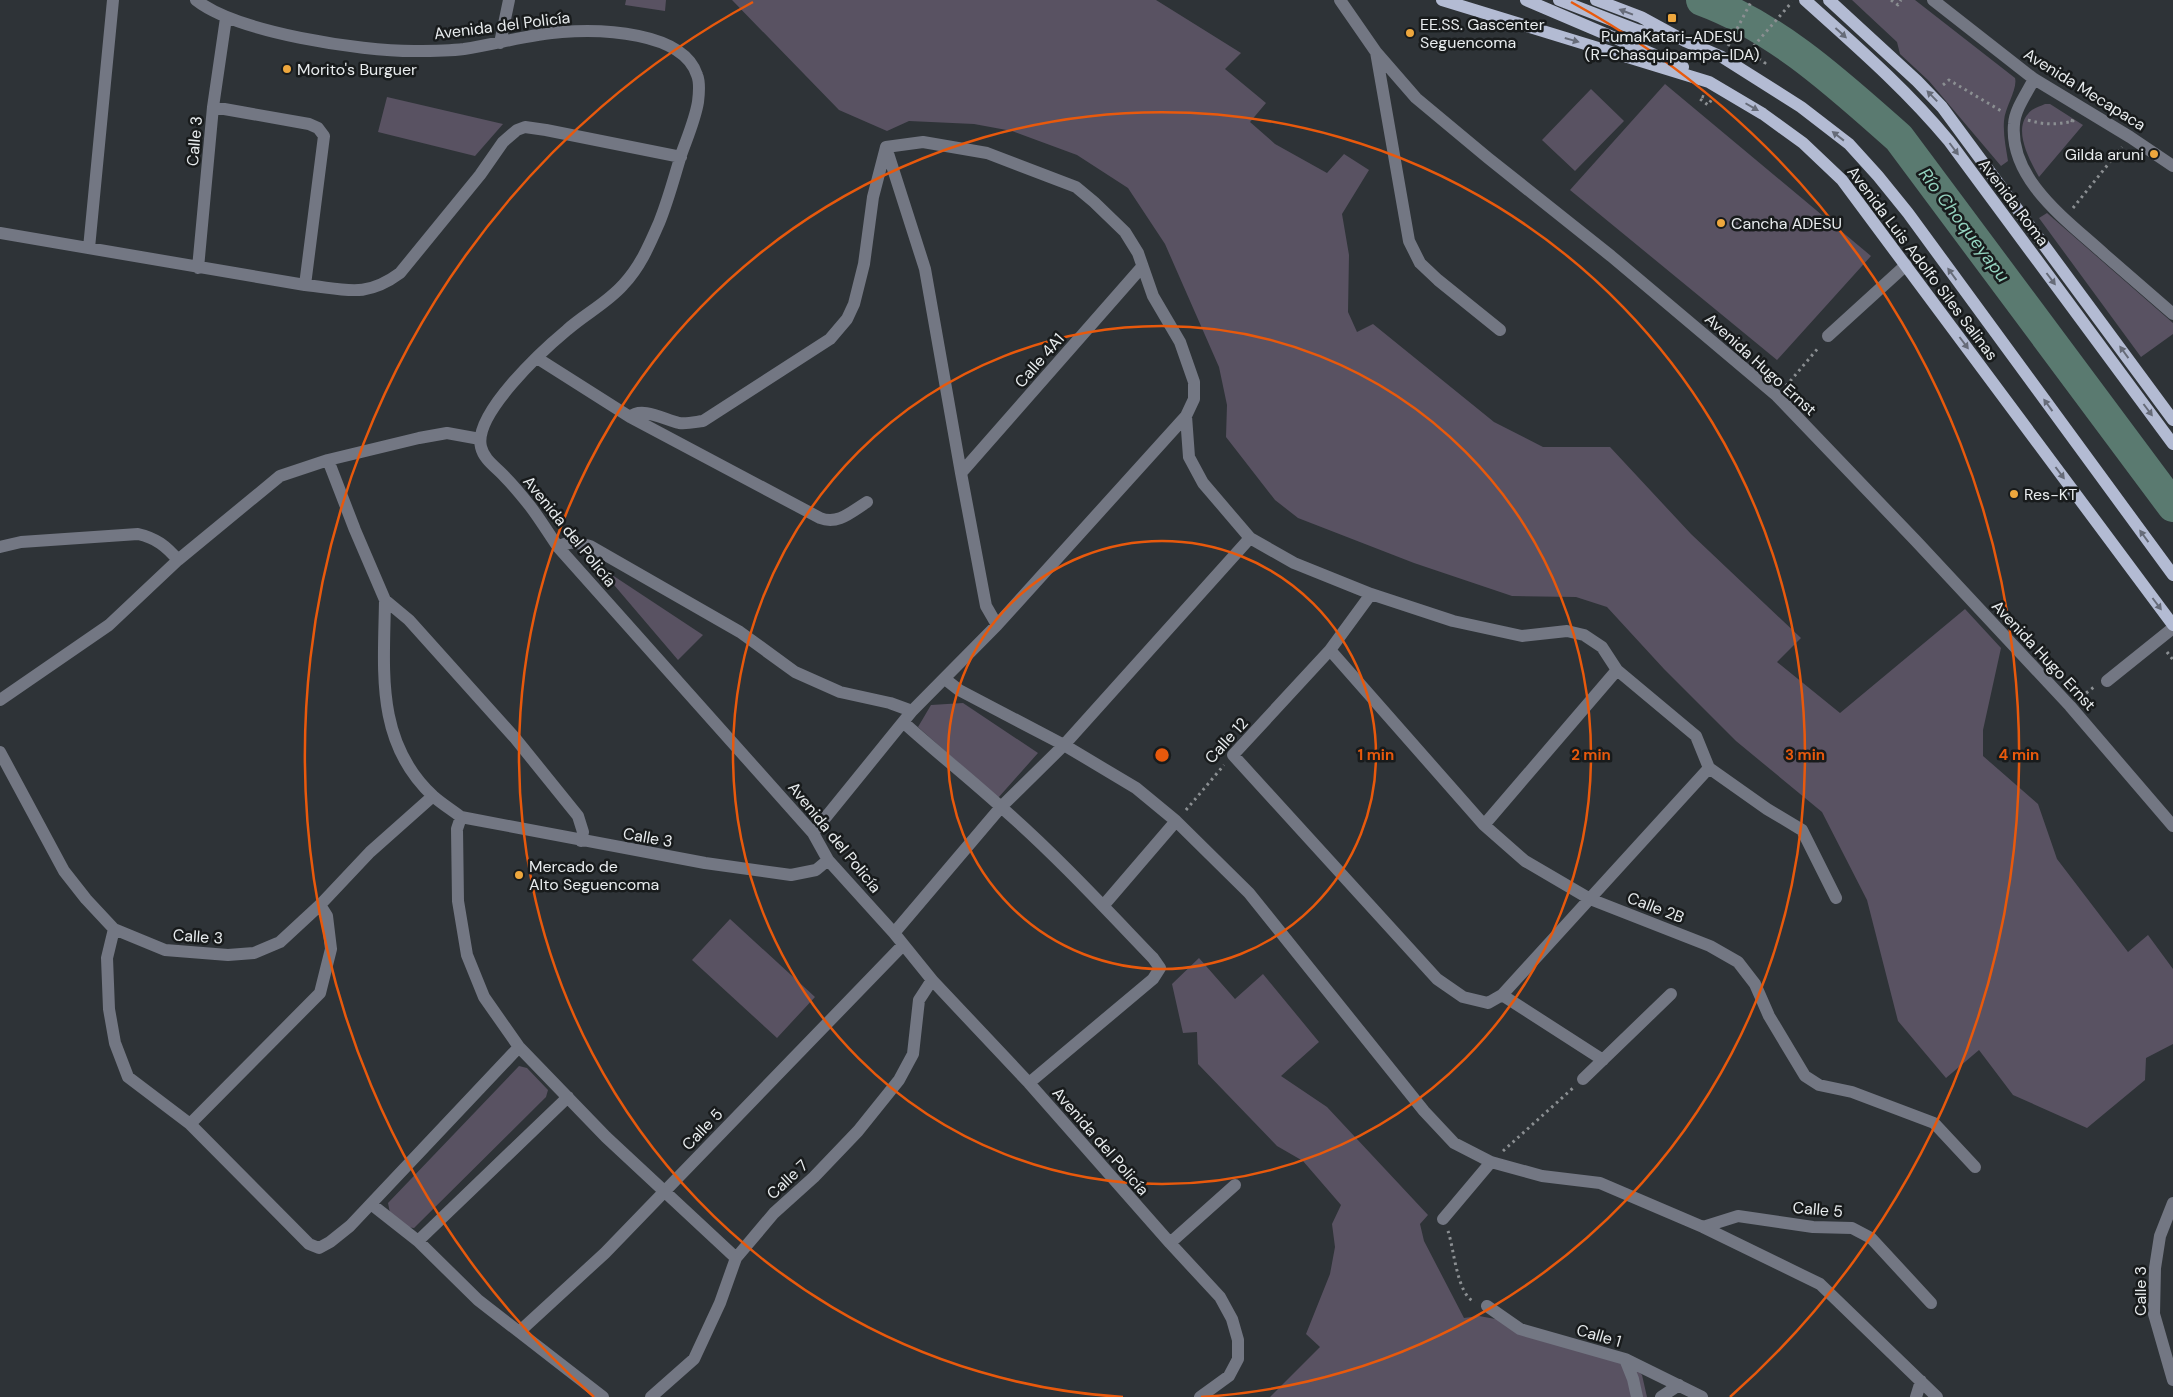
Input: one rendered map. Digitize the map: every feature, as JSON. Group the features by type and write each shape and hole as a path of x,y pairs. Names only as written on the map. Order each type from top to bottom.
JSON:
{"main road":[{"name":"Avenida Luis Adolfo Siles Salinas","path":"1442,0 1710,82 1763,114 1803,143 1842,180 2173,627"},
{"path":"1526,0 1674,62 1710,82"},
{"path":"1559,0 1636,30 1686,41"},
{"name":"Avenida Luis Adolfo Siles Salinas","path":"1596,0 1641,17 1722,58 1801,107 1849,144 1908,212 2173,576"},
{"name":"Avenida Roma","path":"1805,0 1900,86 1926,113 2173,444"},
{"name":"Avenida Roma","path":"1829,0 1917,81 1942,107 2173,420"}],"street":[{"path":"89,248 112,0"},
{"name":"Avenida del Policía","path":"196,0 226,18 304,38 354,46 413,51 460,50 562,32 607,32 637,35 673,48 690,62 697,74 699,87 698,102 663,212 646,252 634,273 621,288 568,329 506,390 484,423 480,439 481,448 487,460 506,478 531,508 558,547 813,833 828,860 894,933 932,980 1030,1083 1170,1243 1220,1297 1232,1318 1238,1340 1238,1359 1229,1376 1200,1397"},
{"path":"500,43 510,0"},
{"name":"Avenida Hugo Ernst","path":"1340,0 1376,52 1416,98 1611,256 1777,396 2070,706 2173,826"},
{"name":"Avenida Mecapaca","path":"1933,0 2034,79 2130,137 2173,166"},
{"name":"Calle 3","path":"198,268 213,107 226,18"},
{"path":"1376,52 1409,241 1420,263 1500,330"},
{"path":"2034,79 2015,116 2016,142 2022,166 2043,196 2064,218 2173,314"},
{"path":"213,107 309,124 318,128 324,136 306,285"},
{"path":"0,233 306,285 371,290 400,273 480,175 502,142 516,130 525,127 546,130 681,157"},
{"path":"813,833 902,722 997,625 1186,416 1194,399 1194,382 1180,342 1153,296 1141,268 1138,253 1125,232 1076,187 987,153 922,142 886,147"},
{"path":"630,417 634,413 642,413 679,423 687,424 703,421 830,339 847,319 854,304 864,264 872,197 886,147"},
{"path":"886,147 925,269 986,606 997,625"},
{"path":"1828,336 1906,265"},
{"name":"Calle 4A1","path":"961,473 1141,268"},
{"path":"537,358 630,417 829,522 838,520 867,502"},
{"path":"1186,416 1189,457 1203,483 1250,538 1294,564 1372,594 1453,621 1522,636 1566,631 1584,635 1602,647 1617,670 1696,736 1710,768 1767,809 1802,830 1836,898"},
{"path":"0,700 109,625 178,560 280,476 328,460 384,445 447,433 480,439"},
{"path":"328,460 385,600 384,696 394,737 412,772 433,796 461,817 457,829 458,901 467,955 484,997 518,1047 664,1192 736,1258"},
{"path":"0,547 21,542 138,534 153,538 166,546 178,560"},
{"path":"894,933 1002,807 1064,745 1250,538"},
{"path":"558,547 565,542 590,546 740,632 795,672 840,692 890,702 912,711"},
{"name":"Calle 12","path":"1233,755 1330,650 1372,594"},
{"path":"385,600 409,620 515,738 559,792 578,816 583,832 581,841"},
{"path":"2107,681 2173,627"},
{"name":"Calle 2B","path":"1330,650 1484,825 1525,861 1590,899 1710,946 1738,962 1755,984 1769,1016 1805,1076 1819,1085 1867,1098 1934,1124 1975,1167"},
{"path":"1484,825 1617,670"},
{"path":"945,679 959,690 1064,745 1136,788 1176,821 1249,893 1424,1111 1454,1143 1491,1162 1542,1176 1600,1183 1703,1227 1820,1284 1937,1397"},
{"path":"902,722 944,760 1002,807 1103,906 1153,958 1160,968 1153,978 1030,1083"},
{"name":"Calle 3","path":"0,752 64,871 86,899 114,929 165,950 228,955 254,953 280,942 320,905 370,852 433,796"},
{"path":"1233,755 1437,979 1463,997 1488,1003 1502,995 1710,768"},
{"name":"Calle 3","path":"461,817 705,864 791,875 816,870 828,860"},
{"path":"1103,906 1176,821"},
{"path":"190,1124 320,993 331,949 327,916 320,905"},
{"path":"114,929 107,958 109,1009 115,1042 128,1077 190,1124 309,1244 319,1248 330,1242 371,1204 518,1047"},
{"name":"Calle 5","path":"520,1331 605,1253 903,945"},
{"name":"Calle 7","path":"651,1397 694,1359 720,1303 736,1258 774,1213 814,1177 858,1131 899,1080 912,1054 919,1000 932,980"},
{"path":"1582,1079 1671,994"},
{"path":"1502,995 1602,1060"},
{"path":"418,1242 568,1097"},
{"path":"1443,1219 1491,1162"},
{"path":"1170,1243 1235,1185"},
{"name":"Calle 3","path":"2173,1203 2160,1236 2155,1268 2154,1314 2173,1380"},
{"path":"371,1204 418,1242 478,1300 603,1397"},
{"name":"Calle 5","path":"1703,1227 1738,1216 1813,1227 1852,1228 1871,1238 1931,1303"},
{"name":"Calle 1","path":"1487,1306 1520,1329 1624,1359 1702,1397"},
{"path":"1624,1359 1633,1379 1637,1397"},
{"path":"1916,1397 1921,1381"},
{"path":"1661,1397 1679,1385"}],"path":[{"path":"1732,39 1752,0"},
{"path":"1742,59 1794,0"},
{"path":"1891,0 1898,5 1902,0"},
{"path":"1748,51 1756,56"},
{"path":"1943,85 1949,80 2005,113"},
{"path":"1708,105 1714,97"},
{"path":"2025,119 2045,125 2073,121 2066,117"},
{"path":"2064,218 2130,137"},
{"path":"1777,396 1828,336"},
{"path":"2070,706 2102,680 2107,681"},
{"name":"Calle 12","path":"1176,821 1233,755"},
{"path":"1491,1162 1582,1079"},
{"path":"1443,1219 1452,1243 1462,1289 1470,1300 1487,1306"}],"shaded area":[{"path":"626,0 666,0 665,11 625,5"},
{"path":"732,0 1156,0 1241,53 1225,69 1266,103 1250,122 1275,144 1327,173 1344,154 1369,170 1342,214 1349,255 1348,312 1357,332 1373,324 1494,422 1543,447 1610,447 1691,534 1801,638 1777,662 1840,713 1965,609 2001,648 1983,730 1983,756 2038,804 2057,859 2128,952 2148,935 2173,969 2173,1044 2146,1058 2145,1080 2087,1128 2013,1095 1979,1050 1946,1078 1898,1021 1867,900 1822,812 1736,741 1664,669 1607,607 1576,597 1512,596 1414,563 1298,518 1275,500 1226,437 1227,405 1219,367 1165,244 1128,188 1077,155 1012,131 974,124 909,121 887,131 839,110"},
{"path":"1852,0 1915,0 2015,78 2015,87 2004,121 2008,161 2001,166 1929,81 1900,54 1897,42"},
{"name":"Cancha ADESU","path":"1665,84 1871,256 1777,360 1570,190"},
{"path":"1591,89 1624,121 1575,171 1542,140"},
{"path":"387,97 503,124 475,156 378,132"},
{"path":"2045,104 2050,104 2083,125 2039,177 2031,163 2022,129 2024,121 2030,112"},
{"path":"2047,213 2173,323 2173,334 2141,357 2039,218"},
{"path":"597,565 703,635 678,660"},
{"path":"963,703 1038,753 998,798 918,727 931,705"},
{"path":"730,919 815,997 777,1038 692,960"},
{"path":"1199,958 1235,999 1263,974 1319,1042 1281,1076 1327,1107 1428,1215 1420,1224 1424,1241 1464,1318 1479,1316 1501,1320 1632,1364 1642,1375 1647,1397 1270,1397 1320,1347 1306,1334 1330,1274 1335,1247 1332,1224 1341,1205 1303,1161 1277,1146 1198,1064 1197,1032 1183,1033 1172,984"},
{"path":"519,1066 527,1068 548,1090 546,1097 414,1228 406,1227 390,1213 388,1203"}],"waterway":[{"name":"Río Choqueyapu","path":"1702,0 1730,12 1782,42 1830,78 1899,138 2173,506"}],"place":[{"name":"PumaKatari-ADESU (R-Chasquipampa-IDA)","path":"1672,18"},
{"name":"EE.SS. Gascenter Seguencoma","path":"1410,33"},
{"name":"Morito's Burguer","path":"287,69"},
{"name":"Gilda aruni","path":"2154,154"},
{"name":"Cancha ADESU","path":"1721,223"},
{"name":"Res-KT","path":"2014,494"},
{"name":"Mercado de Alto Seguencoma","path":"519,875"}]}
